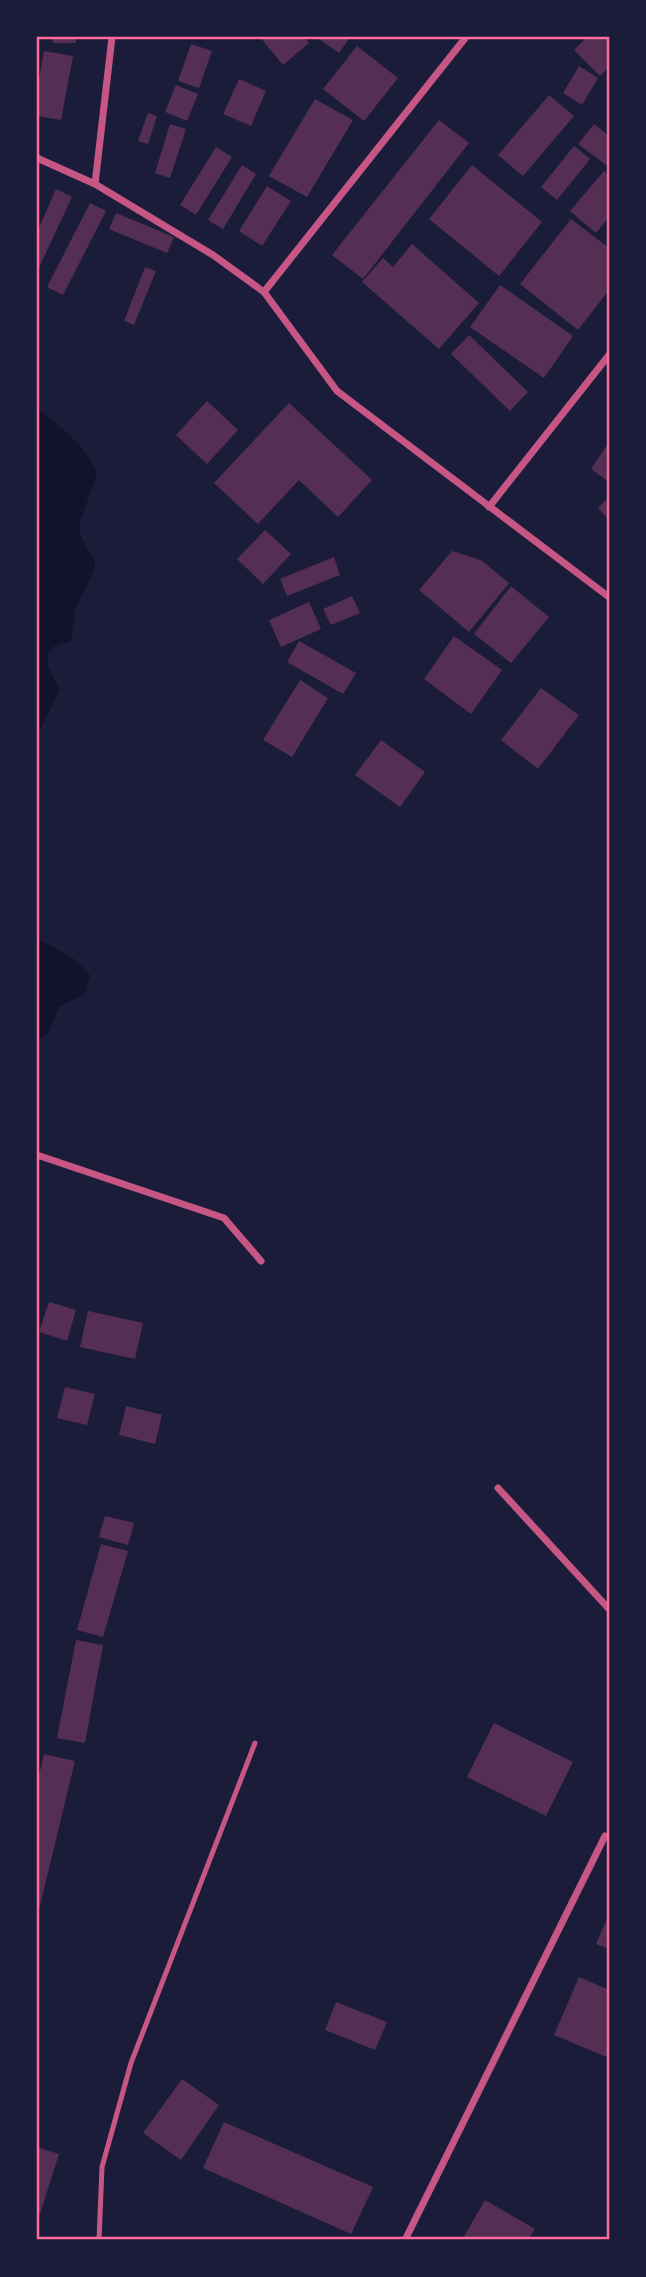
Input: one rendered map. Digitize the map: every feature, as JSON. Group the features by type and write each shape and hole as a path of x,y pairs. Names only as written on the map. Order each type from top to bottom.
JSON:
{"street":[{"path":"95,184 112,37"},
{"path":"264,292 466,37"},
{"path":"37,158 95,184 213,255 264,292 337,391 609,597"},
{"path":"489,508 609,355"},
{"path":"37,1156 224,1217 261,1261"},
{"path":"498,1488 609,1609"},
{"path":"405,2240 605,1836"}],"lane":[{"path":"99,2240 102,2167 131,2063 255,1743"}],"shaded area":[{"path":"37,408 80,445 97,474 80,521 79,533 94,560 95,568 75,609 71,641 53,647 47,654 48,667 60,690 37,736"},
{"path":"37,933 40,940 74,959 90,975 85,994 59,1007 48,1034 39,1038"}],"building":[{"path":"53,37 76,37 76,43 53,43"},
{"path":"260,37 304,37 309,43 283,65"},
{"path":"316,37 350,37 339,53"},
{"path":"587,37 609,37 609,67 600,76 574,50"},
{"path":"191,44 212,51 199,88 178,81"},
{"path":"357,46 398,78 364,121 323,89"},
{"path":"44,51 73,56 61,120 37,116 37,91"},
{"path":"579,66 598,78 582,105 563,93"},
{"path":"239,79 266,91 251,126 223,114"},
{"path":"176,85 198,94 187,121 165,112"},
{"path":"549,95 574,116 523,176 498,155"},
{"path":"315,99 353,120 307,197 269,176"},
{"path":"148,113 157,116 148,144 138,141"},
{"path":"439,120 469,143 363,279 332,255"},
{"path":"170,124 186,129 170,178 155,173"},
{"path":"594,124 609,136 609,167 578,144"},
{"path":"574,146 590,159 557,200 541,187"},
{"path":"216,147 232,157 196,215 180,205"},
{"path":"242,165 256,174 223,229 208,220"},
{"path":"472,165 542,222 499,276 429,219"},
{"path":"604,171 609,176 609,217 596,233 570,211"},
{"path":"267,186 291,201 262,246 239,231"},
{"path":"56,189 72,197 37,272 37,232"},
{"path":"90,203 106,211 63,295 47,287"},
{"path":"116,213 174,237 167,253 109,229"},
{"path":"571,219 609,248 609,290 578,330 520,284"},
{"path":"412,244 479,303 439,349 362,282 383,258 393,267"},
{"path":"145,267 156,271 134,325 124,321"},
{"path":"500,285 573,336 544,378 470,327"},
{"path":"469,335 528,392 510,411 451,354"},
{"path":"207,401 238,430 207,464 176,435"},
{"path":"289,403 372,480 338,517 299,480 258,524 214,483"},
{"path":"609,442 609,482 591,469"},
{"path":"609,497 609,520 598,508"},
{"path":"265,530 291,554 263,584 237,559"},
{"path":"452,551 481,560 509,583 469,632 419,590"},
{"path":"334,557 340,575 287,596 280,579"},
{"path":"511,586 549,617 511,663 474,634"},
{"path":"352,596 360,613 331,625 323,609"},
{"path":"309,602 321,629 281,647 269,620"},
{"path":"454,636 502,670 471,714 424,679"},
{"path":"299,641 356,673 343,694 287,662"},
{"path":"300,680 328,698 292,757 263,740"},
{"path":"541,688 579,715 538,769 501,740"},
{"path":"381,740 425,772 400,807 355,775"},
{"path":"49,1302 76,1310 67,1341 39,1332"},
{"path":"88,1311 143,1323 135,1359 80,1347"},
{"path":"65,1387 95,1394 87,1425 57,1418"},
{"path":"126,1406 162,1415 155,1444 119,1435"},
{"path":"105,1516 134,1523 128,1545 99,1537"},
{"path":"101,1544 128,1551 103,1637 77,1630"},
{"path":"76,1640 103,1645 85,1743 57,1738"},
{"path":"494,1723 573,1762 546,1816 467,1777"},
{"path":"44,1754 75,1761 38,1914 37,1784"},
{"path":"609,1914 609,1949 596,1944"},
{"path":"579,1977 609,1990 609,2058 554,2035"},
{"path":"336,2002 387,2022 375,2050 325,2030"},
{"path":"182,2079 219,2105 181,2160 143,2133"},
{"path":"224,2122 373,2187 351,2234 203,2168"},
{"path":"37,2147 59,2154 40,2214 37,2213"},
{"path":"485,2200 535,2229 528,2240 462,2240"}]}
